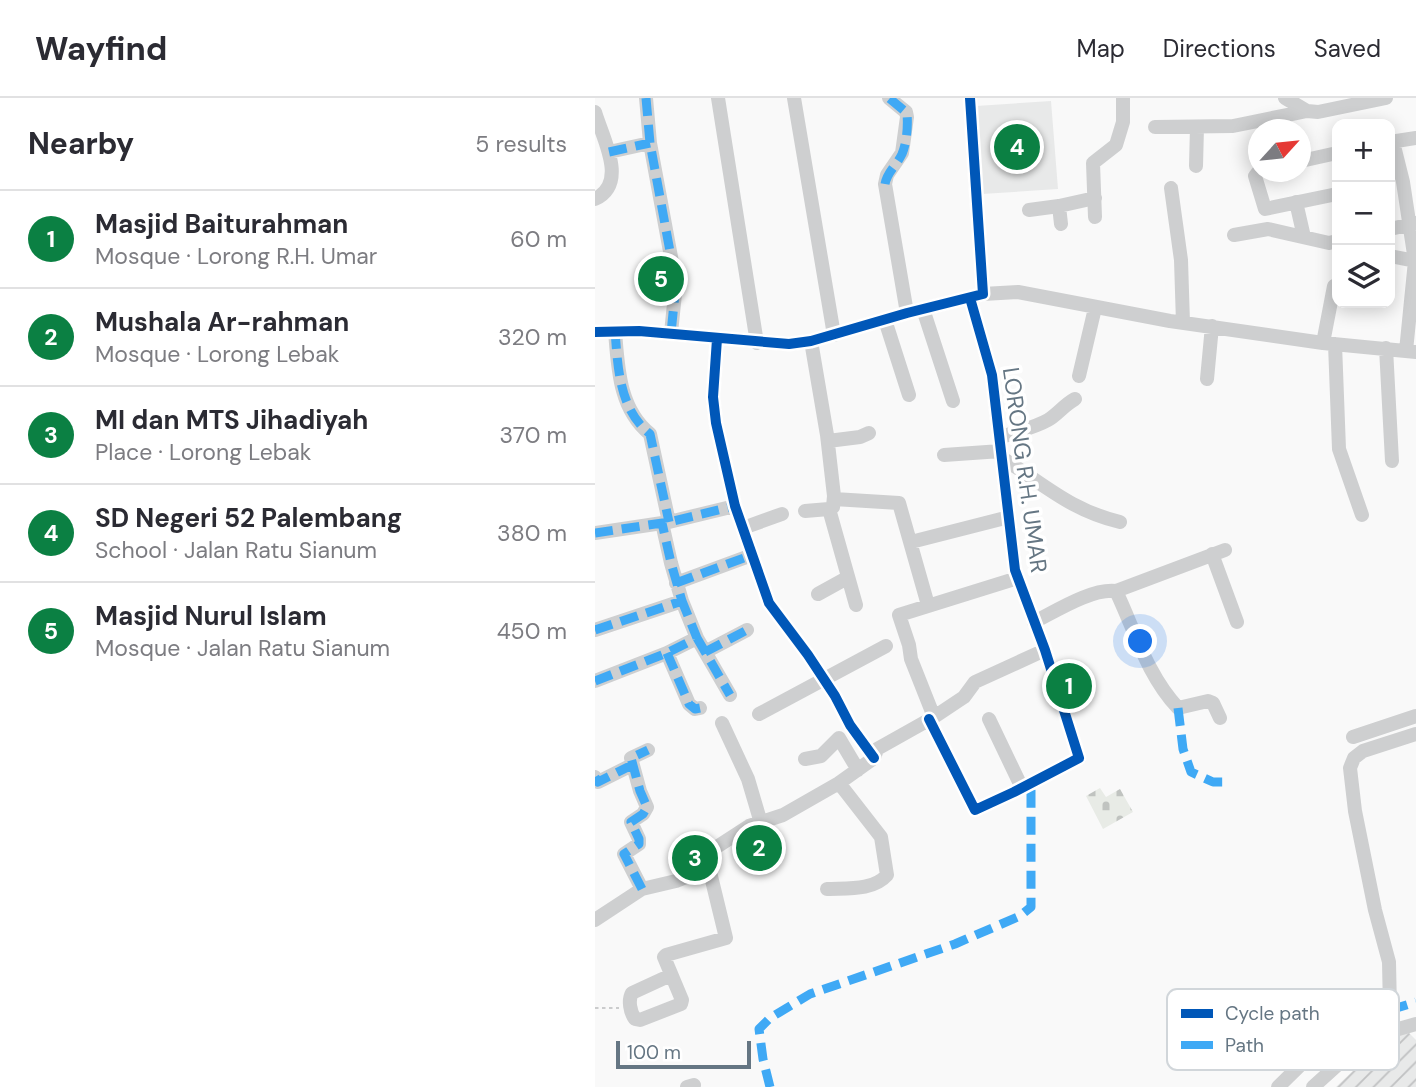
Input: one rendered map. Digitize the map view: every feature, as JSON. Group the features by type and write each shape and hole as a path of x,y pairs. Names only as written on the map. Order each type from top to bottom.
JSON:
{"street":[{"path":"646,98 650,143 676,284 671,334"},
{"path":"717,98 757,342"},
{"path":"794,98 834,335"},
{"path":"889,98 906,112 907,117 902,153 887,175 885,184 907,313"},
{"name":"LORONG R.H. UMAR","path":"932,718 975,810 1079,757 1045,650 1018,578 992,375 977,296 970,98"},
{"path":"1095,217 1093,163 1116,145 1123,122 1123,98"},
{"path":"1289,99 1307,111"},
{"path":"1154,127 1233,125 1307,111 1323,112 1378,99"},
{"path":"595,112 597,130 609,152 612,173 611,182 603,195 595,199"},
{"path":"1196,166 1197,127"},
{"path":"1395,141 1416,138"},
{"path":"609,152 650,143"},
{"path":"1311,159 1332,154"},
{"path":"1257,182 1268,229"},
{"path":"595,332 671,334 789,344 811,341 977,296 1019,292 1182,323 1411,351 1415,261 1413,224 1396,183"},
{"path":"1171,188 1181,260 1182,323"},
{"path":"1265,209 1332,195"},
{"path":"1030,210 1095,198"},
{"path":"1296,202 1304,237"},
{"path":"1059,206 1061,225"},
{"path":"1395,228 1413,224"},
{"path":"1234,235 1268,229 1332,243"},
{"path":"1395,257 1415,261"},
{"path":"1079,376 1095,308"},
{"path":"1332,308 1329,343 1339,449 1362,515"},
{"path":"923,309 953,401"},
{"path":"885,320 909,395"},
{"path":"1207,379 1212,326"},
{"path":"615,331 621,388 638,426 650,434 676,583 697,638 730,695"},
{"path":"717,339 713,397 716,423 735,506 769,603 807,655 874,758"},
{"path":"811,341 828,441 832,504 847,578 856,605"},
{"path":"1386,348 1392,461"},
{"path":"944,455 1001,449 1046,422 1061,407 1075,399"},
{"path":"828,441 860,437 869,433"},
{"path":"1001,449 1059,498 1099,517 1120,522"},
{"path":"805,511 832,504 899,503 928,605"},
{"path":"595,533 666,522 735,506"},
{"path":"743,528 782,514"},
{"path":"911,542 1009,517"},
{"path":"1034,622 1090,595 1116,590 1219,552 1237,622"},
{"path":"676,583 752,555"},
{"path":"818,594 847,578"},
{"path":"932,718 898,616 1018,578"},
{"path":"1116,590 1156,681 1174,704 1178,708 1208,701 1213,703 1220,718"},
{"path":"595,630 683,601"},
{"path":"705,652 747,631"},
{"path":"595,681 667,653 697,638"},
{"path":"759,714 886,646"},
{"path":"671,975 632,993 630,1008 634,1017 640,1020 681,1004 682,1000 664,957 666,955 726,938 709,868 712,851 742,831 783,815 839,783 874,758 877,749 964,697 975,682 1045,650"},
{"path":"667,653 689,704 695,709 700,708"},
{"path":"1353,737 1416,716"},
{"path":"989,719 1022,788"},
{"path":"722,723 748,779 761,822"},
{"path":"1390,989 1389,962 1375,910 1355,811 1350,768 1354,758 1363,751 1416,734"},
{"path":"805,759 821,756 839,738 858,769"},
{"path":"642,889 624,854 639,842 631,822 643,814 647,807 631,758 648,750"},
{"path":"595,778 598,782 632,765"},
{"path":"827,889 868,886 886,877 881,837 871,813 839,783"},
{"path":"595,920 642,889 676,881 709,868"},
{"path":"1399,1029 1416,1024"},
{"path":"1278,1087 1295,1070"},
{"path":"1313,1087 1332,1070"}],"path":[{"path":"595,1008 630,1008"}],"shaded area":[{"path":"1051,101 1058,189 982,194 976,106"},
{"path":"1401,1025 1416,1040 1416,1087 1336,1087 1354,1070 1399,1070"}],"green space":[{"path":"1100,788 1106,797 1120,789 1133,812 1103,829 1086,796"}],"marked path":[{"path":"646,98 650,143 676,284 671,333"},
{"path":"885,184 902,154 907,129 907,113 889,98"},
{"path":"609,152 650,143"},
{"path":"615,331 622,387 632,413 650,434 669,522"},
{"path":"595,533 669,522 735,506"},
{"path":"595,630 682,601 662,523"},
{"path":"676,583 752,555"},
{"path":"595,681 667,653 697,638 682,601"},
{"path":"705,652 747,630"},
{"path":"697,638 730,695"},
{"path":"667,653 689,704 695,709 700,708"},
{"path":"1178,708 1183,749 1191,772 1213,782 1224,782"},
{"path":"642,889 624,854 639,844 631,822 643,814 647,807 631,758 648,750"},
{"path":"595,777 598,782 632,765"},
{"path":"770,1087 759,1029 770,1018 810,994 955,944 1020,916 1031,907 1031,784"},
{"path":"1399,1007 1416,1002"}],"cycle path":[{"path":"595,332 639,331 789,344 811,341 983,294 970,98"},
{"path":"929,719 975,810 1079,758 1045,650 1015,570 992,375 970,298"},
{"path":"717,339 713,397 716,423 735,506 769,603 808,655 850,725 874,758"}],"place":[{"name":"SD Negeri 52 Palembang","path":"1017,147"},
{"name":"Masjid Nurul Islam","path":"661,279"},
{"name":"Masjid Baiturahman","path":"1069,686"},
{"name":"Mushala Ar-rahman","path":"759,848"},
{"name":"MI dan MTS Jihadiyah","path":"695,858"}]}
